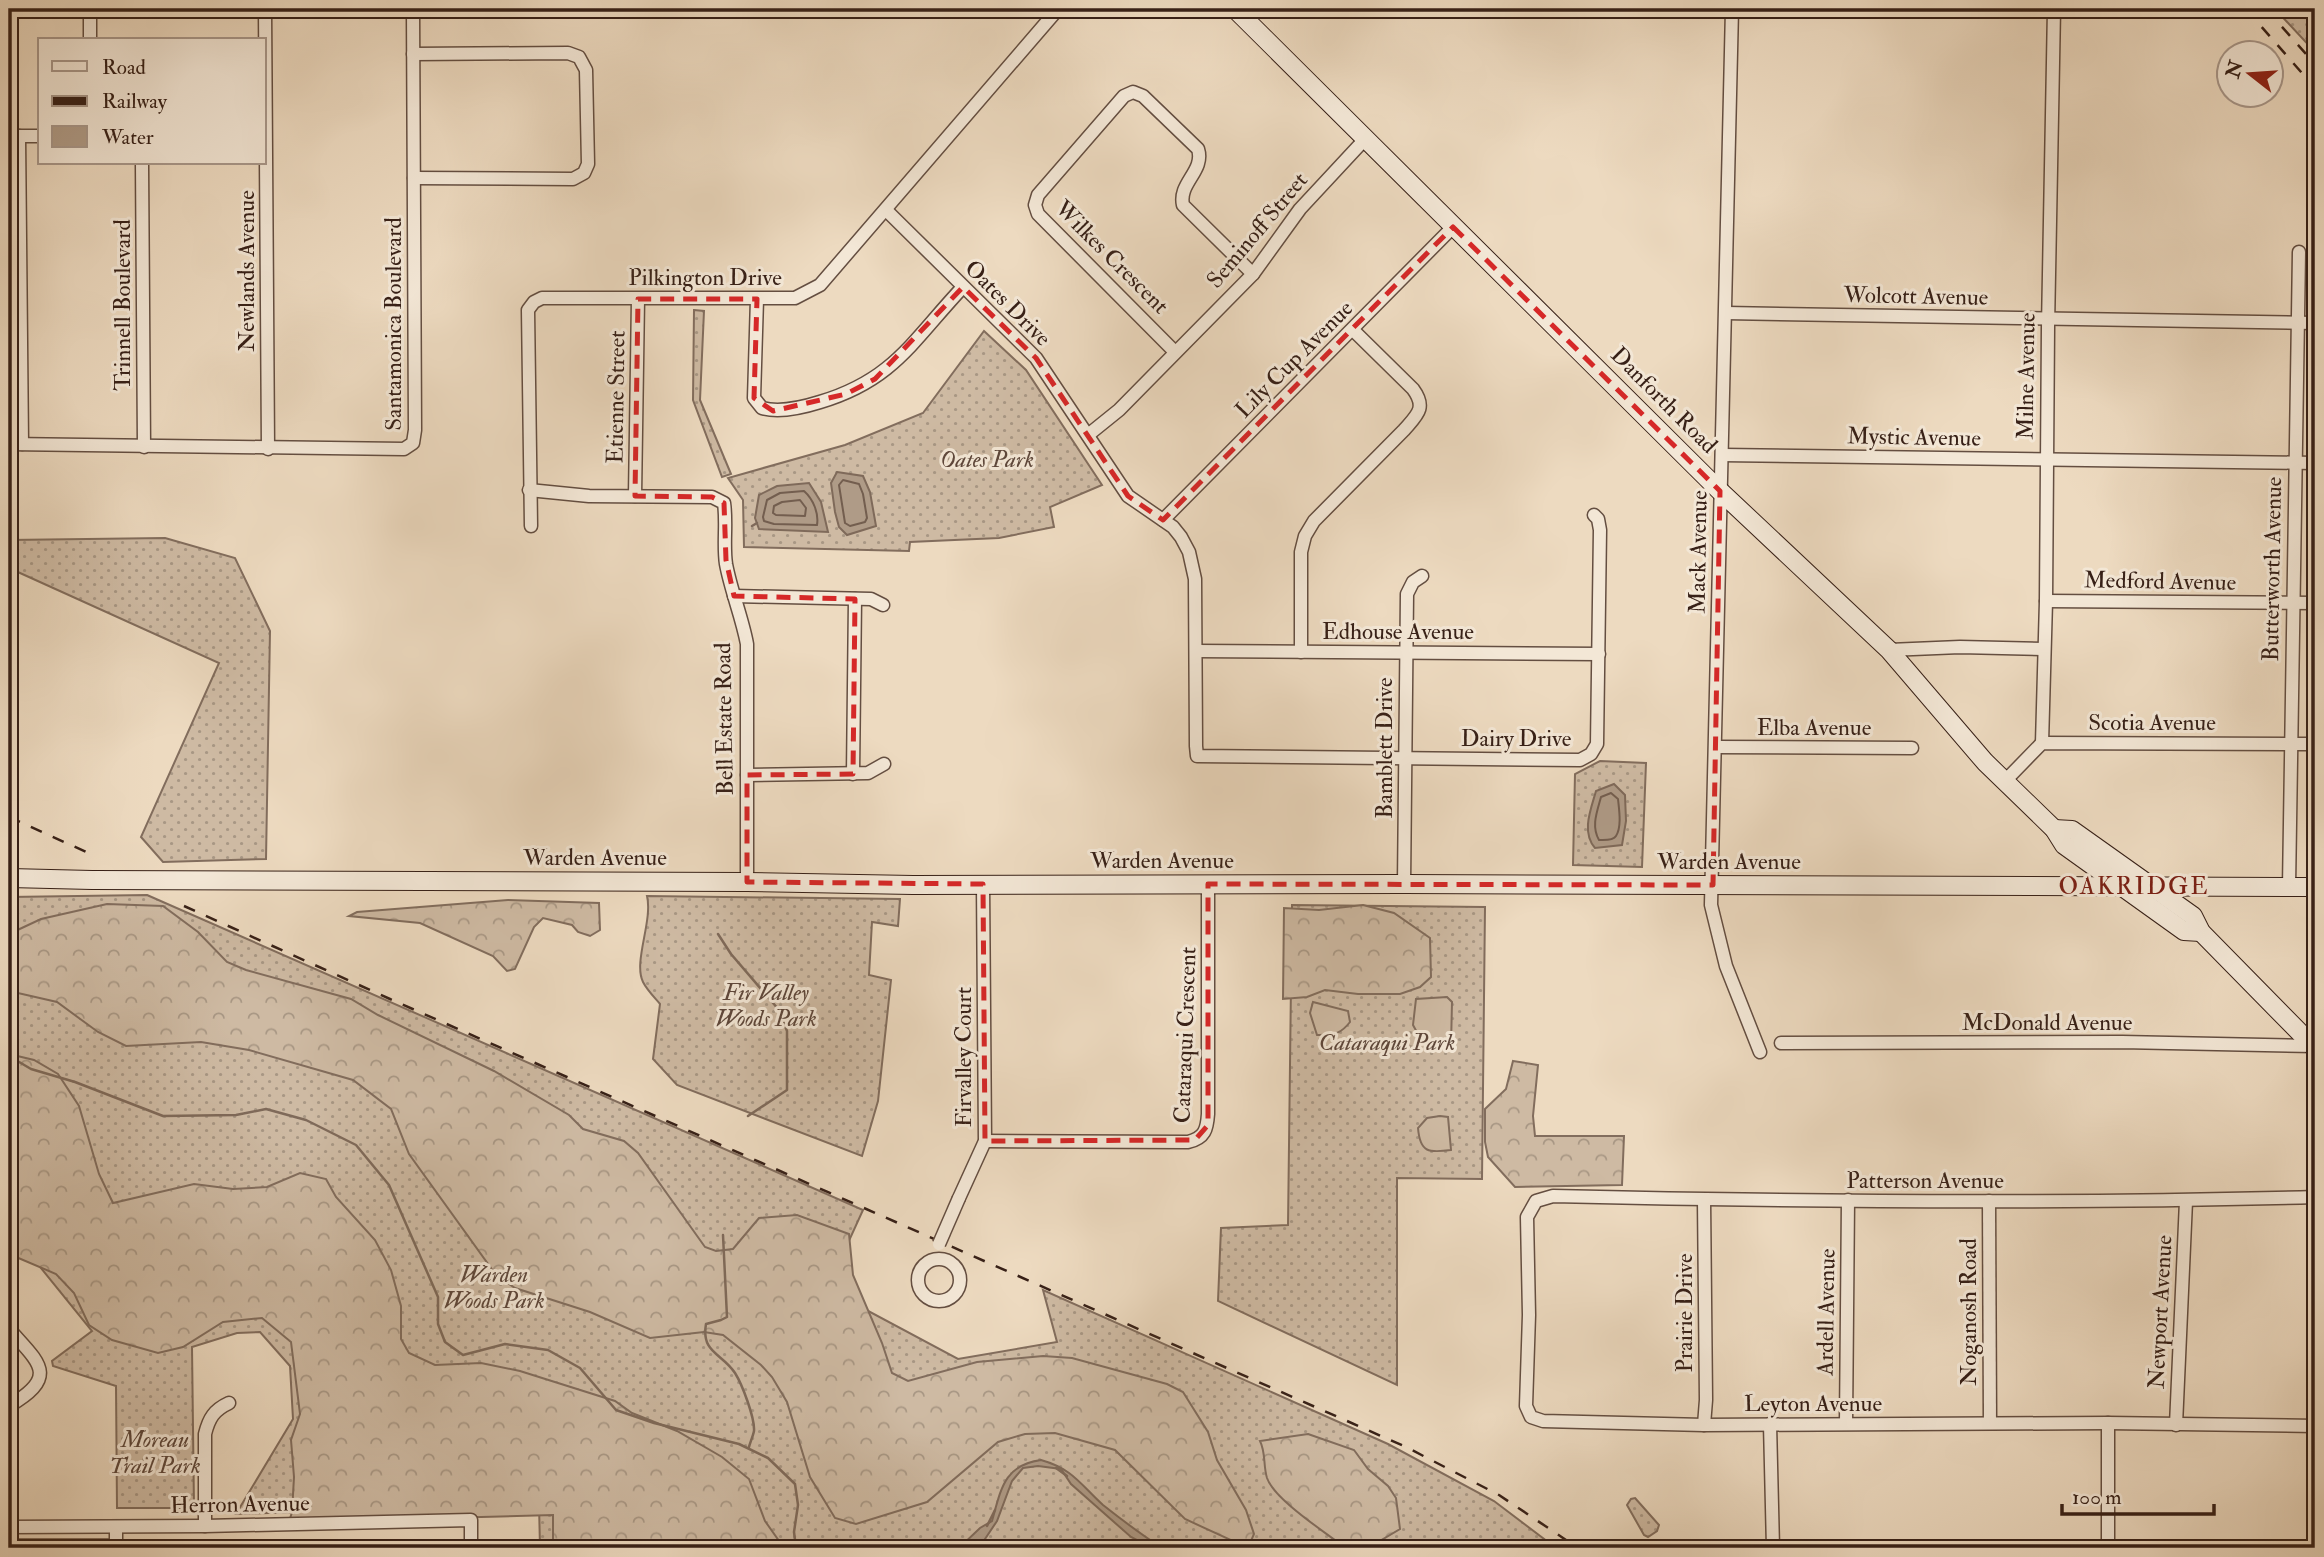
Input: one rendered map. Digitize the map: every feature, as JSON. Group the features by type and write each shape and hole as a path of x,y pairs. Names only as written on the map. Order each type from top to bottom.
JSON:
{"main road":[{"name":"Danforth Road","path":"1236,9 1720,491 1889,650 2004,782 2054,829 2063,845 2185,931 2200,932"},
{"name":"Danforth Road","path":"2054,829 2072,830 2193,916 2200,932 2315,1047"},
{"name":"Warden Avenue","path":"9,878 984,884 2315,887"}],"street":[{"path":"90,9 90,38"},
{"name":"Newlands Avenue","path":"265,9 265,38"},
{"name":"Santamonica Boulevard","path":"15,444 404,449 413,443 413,9"},
{"name":"Pilkington Drive","path":"531,526 528,310 534,302 542,298 795,298 820,285 1058,9"},
{"name":"Mack Avenue","path":"1732,9 1712,905 1726,966 1760,1052"},
{"name":"Milne Avenue","path":"2042,743 2054,9"},
{"path":"413,54 568,53 579,57 586,70 588,164 584,173 573,179 414,178"},
{"name":"Wilkes Crescent","path":"1175,352 1038,214 1035,205 1038,195 1124,96 1133,92 1143,96 1198,149 1201,158 1181,197 1183,205 1253,274"},
{"path":"15,444 14,136 38,136"},
{"name":"Seminoff Street","path":"1088,435 1119,410 1253,274 1300,209 1366,138"},
{"name":"Newlands Avenue","path":"266,156 268,449"},
{"name":"Trinnell Boulevard","path":"142,164 144,447"},
{"name":"Oates Drive","path":"887,210 1036,358 1128,496 1163,520"},
{"name":"Lily Cup Avenue","path":"1163,520 1454,226"},
{"name":"Butterworth Avenue","path":"2289,887 2299,252"},
{"path":"757,299 754,398 762,408 773,411 810,405 846,394 875,379 899,359 963,287"},
{"name":"Etienne Street","path":"635,496 638,299"},
{"name":"Wolcott Avenue","path":"1726,313 2315,323"},
{"path":"1301,652 1301,552 1305,536 1314,521 1404,430 1421,407 1413,389 1353,330"},
{"name":"Mystic Avenue","path":"1722,456 2315,463"},
{"name":"Bell Estate Road","path":"529,490 589,496 712,497 724,502 726,560 747,644 747,882"},
{"name":"Dairy Drive","path":"1197,651 1197,756 1580,760 1591,754 1597,744 1601,530 1594,515"},
{"path":"1163,520 1181,537 1191,559 1195,579 1197,651"},
{"name":"Bamblett Drive","path":"1404,884 1407,594 1413,582 1422,576"},
{"path":"734,596 855,598 871,599 883,605"},
{"path":"853,774 855,598"},
{"name":"Medford Avenue","path":"2046,601 2315,603"},
{"path":"1889,650 1960,647 2043,649"},
{"name":"Edhouse Avenue","path":"1197,651 1600,654"},
{"path":"2004,782 2042,743"},
{"name":"Scotia Avenue","path":"2042,743 2315,744"},
{"name":"Elba Avenue","path":"1716,747 1912,748"},
{"path":"747,775 868,773 884,764"},
{"name":"Firvalley Court","path":"931,1261 985,1141 984,884"},
{"name":"Cataraqui Crescent","path":"985,1141 1188,1142 1204,1134 1208,1125 1208,884"},
{"name":"McDonald Avenue","path":"1781,1043 2122,1042 2315,1047"},
{"name":"Patterson Avenue","path":"1536,1201 1553,1196 1704,1200 1989,1201 2315,1198"},
{"name":"Prairie Drive","path":"1704,1200 1704,1425"},
{"name":"Ardell Avenue","path":"1846,1423 1848,1200"},
{"name":"Leyton Avenue","path":"1536,1201 1527,1217 1529,1315 1526,1406 1531,1417 1543,1421 1704,1425 2108,1423 2315,1426"},
{"name":"Noganosh Road","path":"1989,1201 1990,1423"},
{"name":"Newport Avenue","path":"2176,1425 2186,1201"},
{"path":"9,1329 41,1369 32,1390 9,1406"},
{"path":"205,1526 205,1434 208,1420 217,1409 229,1403"},
{"path":"2108,1423 2108,1548"},
{"path":"1770,1424 1773,1548"},
{"name":"Herron Avenue","path":"9,1527 471,1520 471,1548"},
{"path":"116,1527 116,1548"}],"highlighted area":[{"path":"1453,227 1720,491 1713,885 1208,884 1208,1125 1195,1140 985,1141 983,884 747,882 747,775 853,774 855,599 734,596 726,560 724,503 712,497 635,496 638,299 757,299 754,398 773,411 846,394 875,379 963,287 1036,358 1128,496 1163,520"}],"green space":[{"path":"2275,9 2315,9 2315,52"},
{"path":"694,310 704,311 700,400 731,474 722,477 693,400"},
{"name":"Oates Park","path":"984,331 1026,370 1102,485 1050,507 1054,527 999,538 910,542 909,551 744,547 743,500 728,478 845,445 923,413"},
{"path":"165,538 235,558 270,631 266,859 163,862 141,837 219,663 9,568 9,540"},
{"path":"1600,761 1646,763 1642,867 1573,865 1575,774"},
{"name":"Warden Woods Park","path":"147,895 863,1210 827,1289 958,1359 1057,1342 1043,1290 1388,1444 1494,1501 1556,1548 540,1548 539,1504 236,1514 293,1419 290,1366 260,1332 237,1333 192,1347 194,1508 117,1508 116,1386 53,1366 52,1361 92,1331 32,1257 9,1240 9,897"},
{"name":"Fir Valley Woods Park","path":"647,896 900,899 898,926 872,922 869,975 891,980 878,1101 862,1156 677,1085 653,1059 660,1004 643,982 640,964 648,917"},
{"path":"508,900 599,903 600,930 590,936 578,932 572,925 543,918 534,927 515,969 507,971 493,956 420,923 349,916 357,912"},
{"path":"107,904 163,906 198,932 227,962 246,970 351,999 378,1015 494,1071 569,1115 583,1129 624,1141 638,1153 705,1247 716,1251 733,1249 759,1218 797,1215 849,1234 853,1275 892,1373 908,1381 977,1362 1043,1356 1072,1358 1167,1384 1183,1392 1208,1432 1217,1460 1246,1510 1254,1534 1248,1548 1185,1519 1115,1450 1055,1433 1025,1434 998,1442 927,1502 856,1524 835,1518 810,1477 787,1402 772,1377 761,1365 723,1335 704,1332 650,1338 590,1312 515,1288 496,1275 409,1154 391,1109 353,1080 249,1050 201,1042 126,1046 98,1032 57,1002 9,991 9,934 41,919"},
{"name":"Cataraqui Park","path":"1292,905 1485,907 1482,1179 1397,1178 1397,1385 1218,1301 1221,1228 1288,1225"},
{"path":"1363,905 1394,913 1430,938 1431,977 1420,987 1400,994 1358,994 1325,990 1307,997 1283,999 1284,908 1319,910"},
{"path":"1447,997 1452,1002 1451,1046 1419,1036 1413,1025 1416,999"},
{"path":"1313,1002 1348,1011 1350,1022 1339,1032 1317,1035 1310,1013"},
{"path":"9,1054 34,1060 58,1074 79,1106 99,1174 113,1203 194,1184 233,1189 267,1187 300,1173 326,1179 336,1197 375,1240 391,1270 401,1306 401,1339 409,1353 435,1365 481,1363 520,1371 615,1401 632,1413 677,1431 722,1457 749,1479 765,1521 784,1548 553,1548 553,1515 289,1522 294,1477 291,1440 300,1414 291,1342 262,1318 223,1322 183,1347 158,1353 112,1340 89,1325 74,1293 56,1274 9,1254"},
{"path":"1513,1061 1538,1065 1533,1116 1535,1136 1624,1136 1622,1185 1515,1187 1488,1157 1485,1109 1506,1089"},
{"path":"1448,1117 1451,1150 1427,1150 1421,1142 1418,1128 1427,1118"},
{"path":"1308,1434 1354,1450 1396,1498 1400,1529 1378,1542 1344,1547 1279,1496 1267,1478 1260,1441"},
{"path":"1635,1498 1659,1525 1657,1531 1648,1537 1644,1535 1627,1505"},
{"path":"9,1539 108,1539 107,1548 9,1548"}],"water":[{"path":"837,472 863,476 870,492 876,526 847,535 839,527 831,483"},
{"path":"809,483 821,502 828,532 759,529 755,518 759,495 777,486"},
{"path":"1614,784 1625,795 1626,821 1622,845 1595,848 1589,835 1588,820 1596,791"},
{"path":"1041,1460 1061,1468 1069,1473 1103,1505 1162,1548 1152,1548 1131,1537 1071,1484 1061,1469 1038,1466 1023,1468 1012,1481 997,1521 981,1545 959,1548 980,1528 992,1521 1002,1489 1012,1473 1019,1467"}],"waterway":[{"path":"752,526 757,523"},
{"path":"718,934 731,954 779,1010 787,1031 787,1090 748,1116"},
{"path":"9,1056 31,1069 75,1082 163,1116 236,1115 266,1109 306,1120 356,1145 389,1185 438,1297 438,1324 445,1342 463,1355 505,1344 548,1350 580,1368 616,1410 654,1423 739,1444 768,1458 795,1484 798,1505 794,1532 796,1548"},
{"path":"723,1235 727,1317 706,1324 705,1334 710,1347 735,1373 744,1393 754,1425 749,1447"},
{"path":"1056,1468 1067,1476"},
{"path":"987,1526 995,1510"}],"railway":[{"path":"2246,9 2315,88"},
{"path":"2266,9 2315,64"},
{"path":"9,817 95,856"},
{"path":"184,906 1406,1447 1499,1495 1578,1548"}],"district":[{"name":"OAKRIDGE","path":"2134,886"}],"park label":[{"name":"Moreau Trail Park","path":"155,1452"}]}
